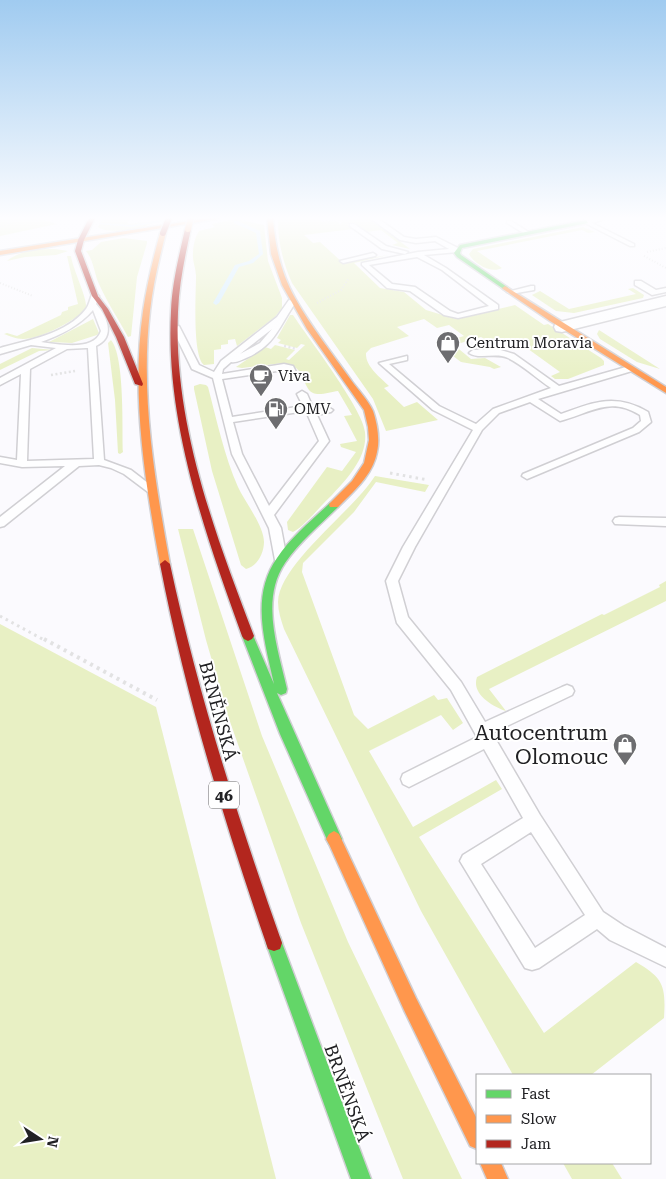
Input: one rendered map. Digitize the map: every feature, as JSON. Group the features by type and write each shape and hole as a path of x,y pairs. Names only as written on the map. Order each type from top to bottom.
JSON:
{"main road":[{"path":"85,273 94,301 105,309 120,337 144,397"},
{"name":"BRNĚNSKÁ","path":"151,273 147,295 144,336 144,397 152,490 159,534 184,650 224,794 325,1087 361,1179"},
{"path":"179,273 174,324 176,363 183,414 213,536 236,607 296,759 404,992 476,1137"},
{"path":"280,273 295,306 368,410 374,428 376,445 373,458 347,494 281,560 270,581 266,600 266,612 296,759"},
{"path":"483,273 562,327 666,391"},
{"path":"490,1164 498,1179"}],"street":[{"path":"562,327 660,297"}],"lane":[{"path":"374,273 390,286 412,290 447,313 458,316 495,307 449,273"},
{"path":"638,283 660,297 666,290"},
{"path":"511,292 531,288"},
{"path":"0,351 33,343 79,320 88,314 94,301"},
{"path":"33,343 65,347 92,345 103,336 105,330 94,301"},
{"path":"281,560 274,528 237,454 217,377 219,369 224,363 252,353 266,342 278,329 280,318 295,306"},
{"path":"174,324 195,367 217,377 284,367 290,368 294,376"},
{"path":"92,345 99,462"},
{"path":"0,382 65,347"},
{"path":"473,352 497,352 511,356 558,389"},
{"path":"404,358 383,363 436,408 478,429"},
{"path":"22,464 26,368"},
{"path":"629,368 558,389 496,411 484,421 409,547 392,581 402,619 456,686 534,821 596,918 617,933 666,958"},
{"path":"268,515 324,441 302,394"},
{"path":"527,476 636,430 646,422 645,414 637,408 615,402 602,403 560,418 532,399"},
{"path":"228,420 310,410 328,410"},
{"path":"0,460 22,464 110,463 123,468 152,490"},
{"path":"0,523 78,462"},
{"path":"619,521 666,522"},
{"path":"410,779 567,691"},
{"path":"534,821 469,861 532,961 596,918"}],"path":[{"path":"295,306 334,294 341,290 351,275 356,273"},
{"path":"0,283 33,296"},
{"path":"47,375 92,369"},
{"path":"367,468 446,484"},
{"path":"0,616 156,700"}],"green space":[{"path":"71,273 76,273 85,298 86,309 81,314 66,324 38,336 20,339 4,334 17,336 61,315 62,312 68,310 68,307 78,304"},
{"path":"95,273 138,273 131,336 128,337"},
{"path":"196,273 273,273 282,298 282,308 275,317 237,346 235,339 228,340 228,344 221,345 221,349 214,350 214,364 204,365 200,359 196,337"},
{"path":"289,273 364,273 380,288 404,292 426,310 456,319 515,305 544,325 548,324 601,358 604,361 604,365 568,379 555,379 551,376 560,372 524,346 512,350 517,344 497,338 491,343 481,337 454,345 471,359 485,358 501,367 494,369 461,362 437,344 464,336 449,325 437,328 424,319 397,327 409,336 371,348 366,353 368,363 389,386 384,388 404,407 417,402 438,420 386,431 373,399 292,283"},
{"path":"633,288 644,295 643,298 574,313 556,311 532,295 540,291 569,309 636,294 628,289"},
{"path":"290,315 293,315 334,373 355,407 365,432 365,441 360,459 350,475 308,520 293,532 288,530 287,522 327,467 342,471 356,452 341,447 340,444 357,441 344,416 352,415 338,391 322,394 313,393 309,390 297,369 283,363 242,368 236,367 265,347 271,349 275,345 295,350 286,359 289,360 305,345 301,344 297,348 278,343 281,340 277,338"},
{"path":"93,319 99,333 97,335 72,343 49,342"},
{"path":"599,330 660,369 637,362 600,339 597,334"},
{"path":"111,340 119,361 121,377 123,452 120,454 118,453 115,400 108,343"},
{"path":"32,348 54,350 39,351 0,370 0,364"},
{"path":"200,384 208,387 233,475 258,522 263,536 264,546 261,555 250,568 246,569 241,565 212,471 194,389 194,386"},
{"path":"375,476 429,485 425,492 376,482 354,512 303,563 302,572 354,715 368,729 434,695 438,700 447,698 463,723 453,730 441,715 369,751 413,827 496,780 502,789 419,837 544,1033 636,962 652,973 661,984 664,998 664,1018 592,1074 512,1074 421,911 284,629 278,602 282,587 290,571 365,490"},
{"path":"178,529 193,529 262,736 348,942 462,1179 403,1179 301,923 228,716 206,640"},
{"path":"666,581 666,601 489,689 506,711 489,703 477,689 477,677 660,587 659,585"},
{"path":"0,624 156,707 276,1179 0,1179"},
{"path":"564,1164 613,1164 622,1179 572,1179"}],"waterway":[{"path":"216,303 233,273"}],"traffic: fast":[{"path":"483,273 505,288"},
{"path":"281,689 270,640 267,606 268,590 273,574 281,560 300,538 334,505"},
{"path":"248,636 287,734 334,839"},
{"path":"274,943 361,1179"}],"traffic: slow":[{"path":"153,273 146,313 143,355 144,398 151,483 165,564"},
{"path":"280,273 292,300 368,410 372,427 374,440 373,452 369,463 355,483 334,505"},
{"path":"505,288 552,320 666,391"},
{"path":"334,839 410,1004 476,1137"},
{"path":"490,1164 498,1179"}],"traffic: jam":[{"path":"86,273 95,296 105,309 120,337 139,384"},
{"path":"179,273 174,311 175,362 187,442 221,561 248,636"},
{"path":"165,564 198,708 242,850 274,943"}],"place":[{"name":"Centrum Moravia","path":"448,364"},
{"name":"Viva","path":"261,397"},
{"name":"OMV","path":"276,430"},
{"name":"Autocentrum Olomouc","path":"625,766"}]}
